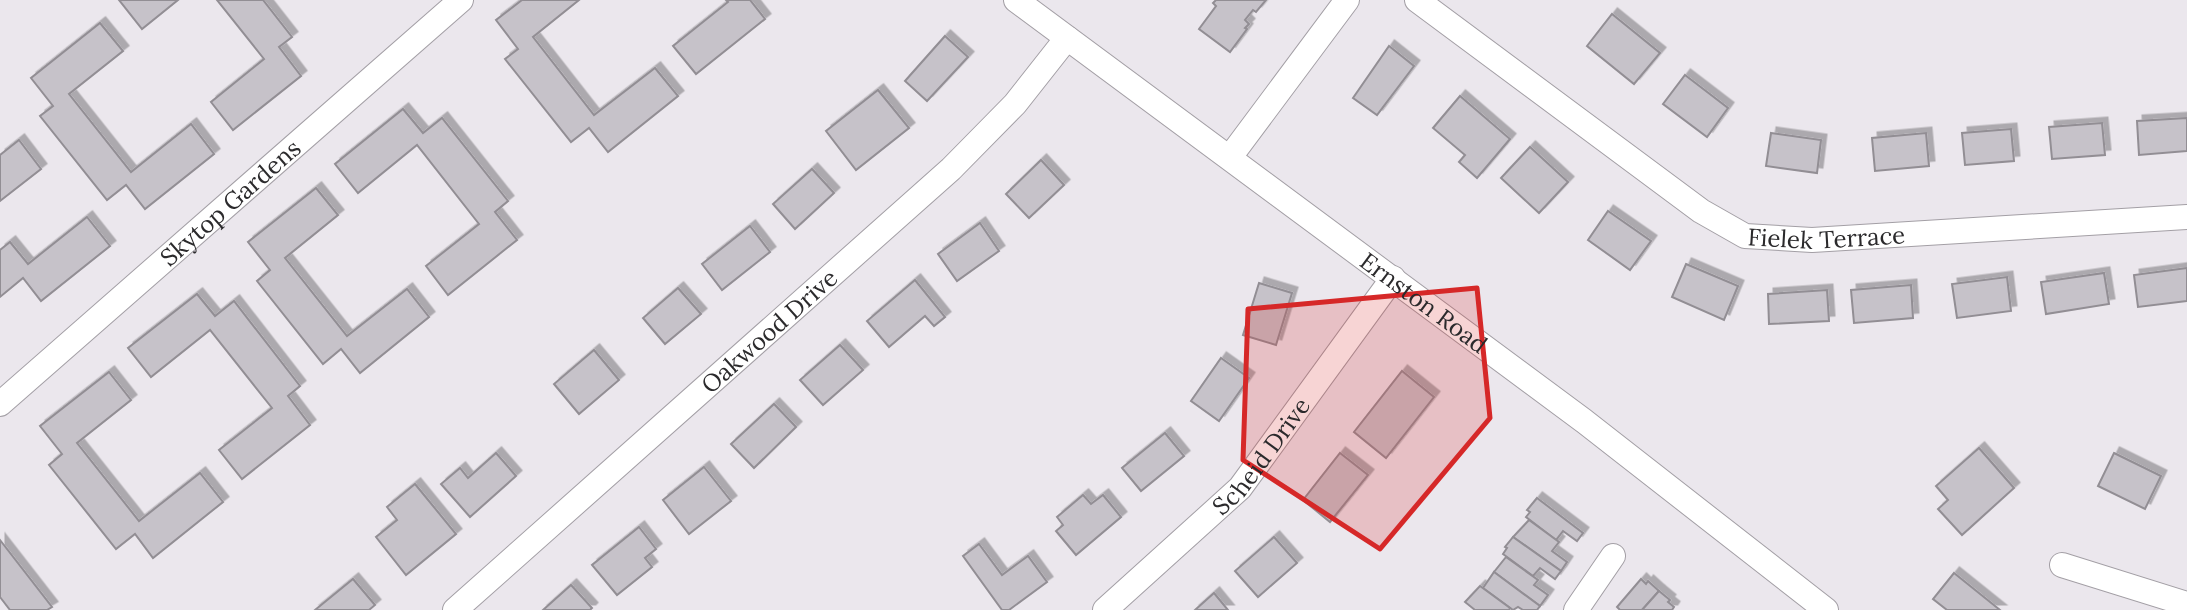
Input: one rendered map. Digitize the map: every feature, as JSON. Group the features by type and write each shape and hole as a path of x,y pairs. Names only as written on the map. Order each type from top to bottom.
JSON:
{"street":[{"name":"Skytop Gardens","path":"0,404 461,0"},
{"name":"Ernston Road","path":"1016,0 1584,421 1826,610"},
{"path":"1230,157 1348,0"},
{"name":"Fielek Terrace","path":"1417,0 1701,211 1745,236 1812,240 2187,217"},
{"name":"Oakwood Drive","path":"455,610 951,169 1015,104 1067,38"},
{"name":"Scheid Drive","path":"1105,610 1240,488 1394,278"},
{"path":"1576,610 1613,556"},
{"path":"2062,565 2187,604"}],"highlighted area":[{"path":"1477,288 1490,418 1380,549 1243,460 1248,309"}],"building":[{"path":"119,0 178,0 142,29"},
{"path":"217,0 263,0 292,37 279,47 301,76 233,130 211,102 264,59"},
{"path":"522,0 579,0 533,37 594,115 655,68 678,96 608,152 589,128 571,142 505,59 518,49 496,20"},
{"path":"726,0 750,0 765,19 696,74 673,46 728,2"},
{"path":"1216,0 1266,0 1245,20 1249,24 1245,28 1247,29 1230,52 1199,29 1216,6 1213,3"},
{"path":"1612,14 1660,53 1634,84 1587,46"},
{"path":"100,23 123,51 69,94 131,172 191,124 214,154 145,209 126,185 107,200 40,116 53,106 31,78"},
{"path":"945,36 968,57 927,101 905,81"},
{"path":"1389,46 1414,66 1377,115 1353,98"},
{"path":"1685,75 1728,108 1707,137 1663,104"},
{"path":"878,90 909,128 856,170 826,131"},
{"path":"1460,96 1510,139 1477,178 1459,162 1465,155 1433,128"},
{"path":"403,109 423,133 442,118 508,201 495,212 517,240 448,295 426,266 479,224 417,145 358,193 335,164"},
{"path":"2187,118 2187,151 2139,155 2137,121"},
{"path":"2102,123 2105,155 2052,159 2049,127"},
{"path":"2011,129 2014,161 1965,165 1962,133"},
{"path":"1771,133 1821,140 1817,173 1766,166"},
{"path":"1926,133 1929,166 1875,171 1872,138"},
{"path":"19,140 41,169 0,201 0,155"},
{"path":"1530,147 1568,182 1539,213 1501,178"},
{"path":"1041,160 1064,185 1029,218 1006,194"},
{"path":"812,169 834,193 795,229 773,204"},
{"path":"316,188 338,215 285,258 347,336 407,289 429,317 360,373 341,349 323,364 257,281 270,270 248,242"},
{"path":"1608,211 1651,241 1630,270 1588,240"},
{"path":"87,217 110,246 41,301 23,278 0,297 0,250 10,242 28,264"},
{"path":"980,223 999,251 957,281 938,254"},
{"path":"750,226 770,252 722,290 702,264"},
{"path":"1686,264 1738,286 1724,320 1672,297"},
{"path":"2187,268 2187,301 2138,307 2134,275"},
{"path":"2104,273 2109,304 2046,314 2041,282"},
{"path":"2007,277 2011,311 1957,318 1952,284"},
{"path":"915,280 945,317 934,326 925,316 889,347 867,321"},
{"path":"1259,283 1292,293 1276,345 1243,335"},
{"path":"1911,285 1913,318 1854,323 1851,290"},
{"path":"678,288 701,314 665,344 643,318"},
{"path":"1827,290 1829,321 1769,324 1768,294"},
{"path":"197,294 215,316 234,301 300,386 288,396 310,425 242,479 219,450 272,408 210,330 151,377 128,348"},
{"path":"840,345 863,370 823,405 800,380"},
{"path":"594,350 619,380 579,414 554,384"},
{"path":"1221,358 1249,378 1219,421 1191,401"},
{"path":"1402,371 1434,397 1386,458 1354,432"},
{"path":"109,372 131,400 77,443 139,521 200,473 223,502 153,558 135,534 116,549 49,465 62,454 40,426"},
{"path":"774,404 796,427 754,468 731,444"},
{"path":"1165,433 1184,456 1141,491 1122,468"},
{"path":"1979,448 2014,488 1962,535 1938,509 1948,500 1936,486"},
{"path":"496,453 516,476 470,517 441,484 460,468 468,478"},
{"path":"1340,453 1368,475 1330,522 1303,500"},
{"path":"2114,453 2161,476 2145,509 2098,486"},
{"path":"704,467 731,501 689,534 663,500"},
{"path":"415,484 456,534 406,575 376,537 397,520 387,507"},
{"path":"1083,495 1091,504 1103,495 1121,517 1076,555 1056,531 1063,525 1057,517"},
{"path":"1537,498 1583,533 1577,541 1563,531 1556,540 1526,517 1530,512 1527,510"},
{"path":"1529,520 1559,542 1552,551 1567,562 1561,571 1513,537"},
{"path":"639,527 656,549 645,558 652,567 617,595 592,565"},
{"path":"1274,537 1297,563 1258,597 1235,571"},
{"path":"1513,537 1561,571 1555,579 1540,568 1533,576 1503,554"},
{"path":"0,540 52,607 47,610 10,610 0,597"},
{"path":"979,544 1002,575 1028,556 1047,582 1009,610 1002,610 963,556"},
{"path":"1506,557 1538,580 1534,585 1548,595 1540,606 1494,572"},
{"path":"1494,572 1540,606 1537,610 1523,610 1518,607 1513,610 1483,588"},
{"path":"1954,573 2000,610 1947,610 1933,599"},
{"path":"353,579 375,605 369,610 315,610"},
{"path":"1641,579 1646,584 1648,581 1659,591 1642,610 1620,610 1617,607"},
{"path":"571,585 592,608 590,610 543,610"},
{"path":"1480,586 1510,608 1509,610 1475,610 1465,602"},
{"path":"1659,591 1670,600 1668,602 1674,607 1672,610 1642,610"},
{"path":"1214,593 1228,610 1195,610"}]}
